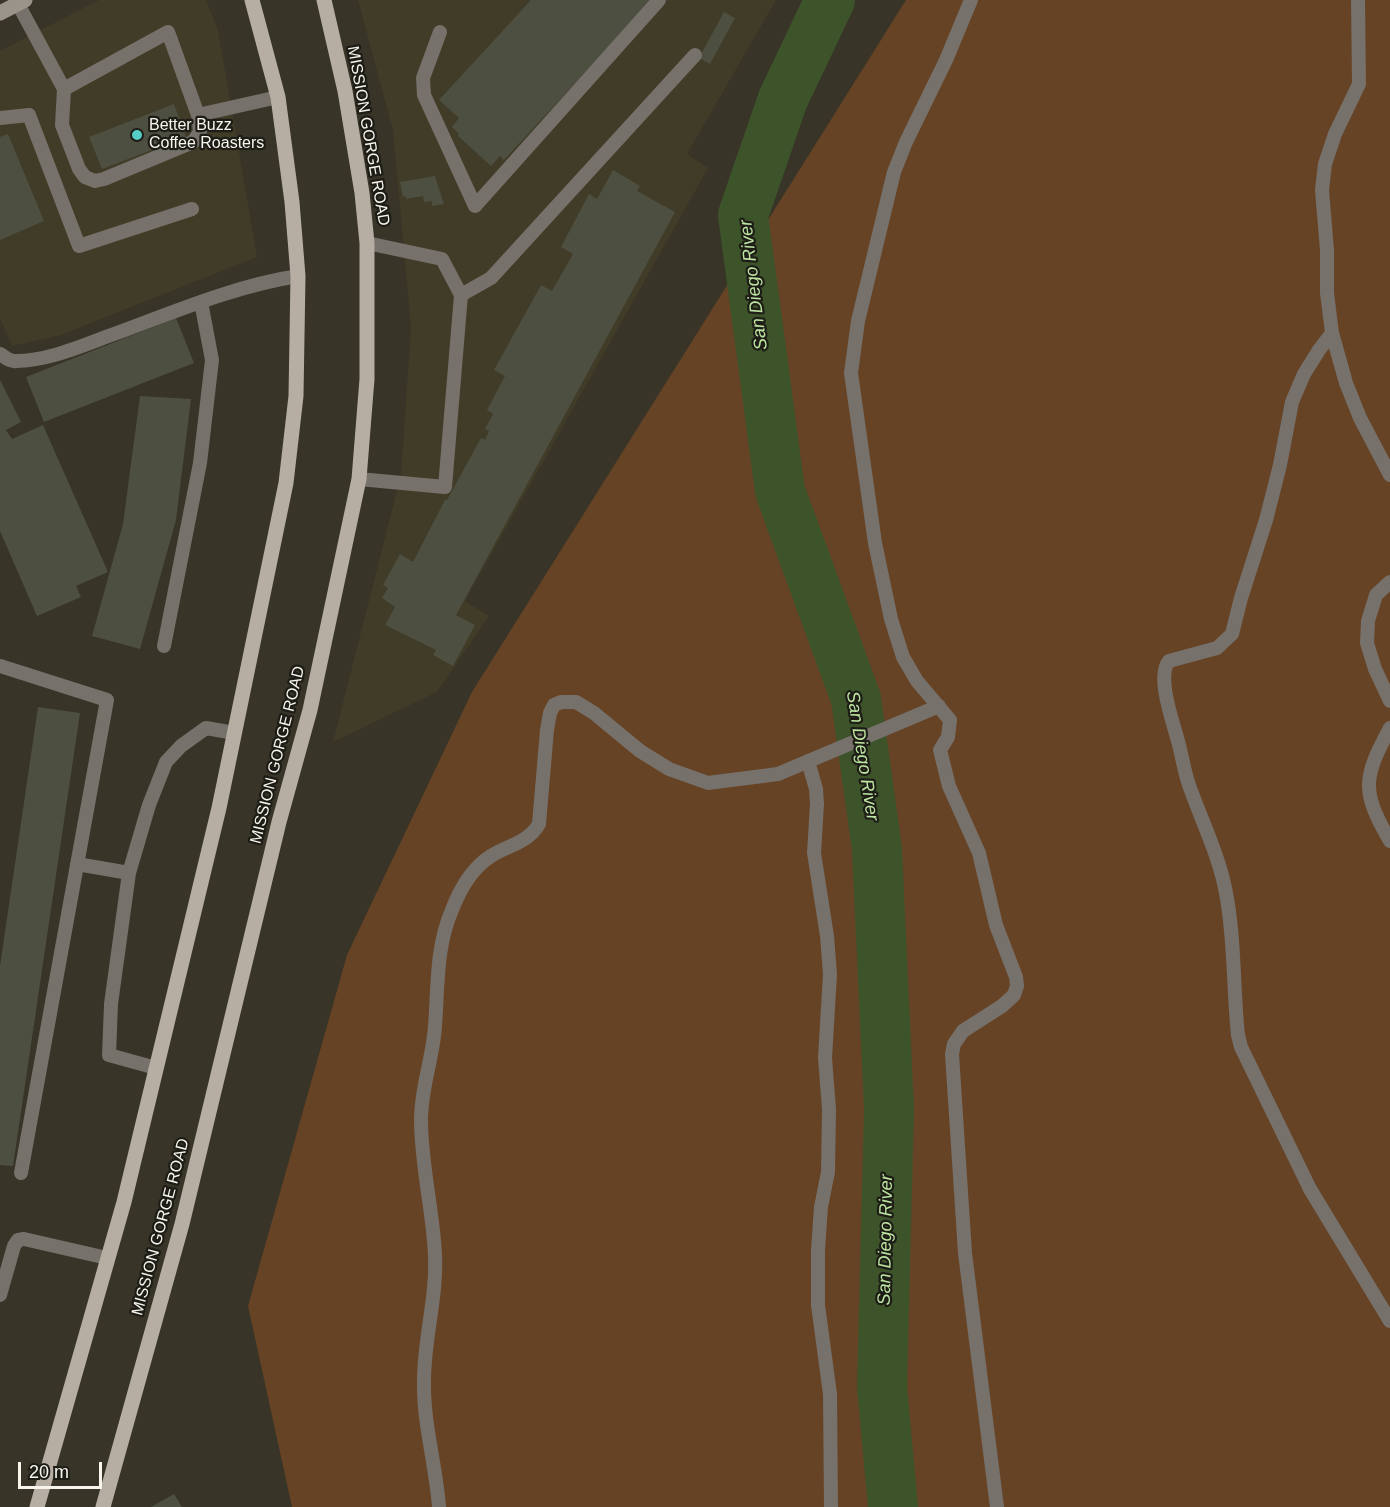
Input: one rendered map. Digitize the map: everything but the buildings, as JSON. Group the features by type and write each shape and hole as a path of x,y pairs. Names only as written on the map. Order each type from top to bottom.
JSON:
{"main road":[{"path":"38,1507 124,1202 219,808 286,483 296,396 298,276 292,202 278,97 252,0"},
{"name":"MISSION GORGE ROAD","path":"103,1507 182,1224 279,822 310,710 359,479 367,380 367,243 362,193 345,91 324,0"}],"lane":[{"path":"440,32 423,78 424,95 475,206 659,0"},
{"path":"971,0 894,172 858,321 851,373 875,543 891,619 903,657 917,681 950,720 948,737 940,750 949,786 979,853 996,925 1016,977 1017,986 1014,995 1002,1006 963,1030 954,1044 952,1054 965,1253 997,1507"},
{"path":"1358,0 1359,84 1335,134 1325,164 1322,190 1327,250 1327,293 1332,333 1346,382 1373,445 1390,475"},
{"path":"12,5 64,88 62,125 79,169 85,177 95,181 104,179 193,142 200,132 198,115 168,32 64,88"},
{"path":"461,295 491,278 695,55"},
{"path":"198,115 278,97"},
{"path":"0,118 29,115 79,246 192,208"},
{"path":"359,479 445,487 461,295 442,259 367,243"},
{"path":"0,354 13,362 33,360 269,280 298,276"},
{"path":"164,646 200,463 211,371 212,360 201,302"},
{"path":"1332,333 1304,374 1292,402 1280,465 1266,520 1232,634 1217,648 1169,661 1165,666 1164,680 1189,785 1217,854 1226,894 1238,1035 1241,1047 1310,1189 1390,1321"},
{"path":"1390,582 1376,595 1368,621 1367,643 1375,669 1390,700"},
{"path":"0,666 107,699 21,1173"},
{"path":"440,1507 423,1383 426,1340 436,1286 435,1252 421,1119 423,1088 433,1049 441,940 456,900 473,872 491,856 524,841 535,832 539,824 547,730 554,705 561,702 576,702 669,769 708,783 778,774 939,706"},
{"path":"156,1068 109,1055 111,1004 129,873 149,805 166,762 181,746 206,728 234,733"},
{"path":"1390,728 1370,768 1368,791 1374,811 1390,841"},
{"path":"813,759 818,804 814,853 827,936 830,974 825,1058 830,1109 828,1172 821,1208 818,1283 819,1315 830,1394 831,1507"},
{"path":"77,864 129,873"},
{"path":"0,1295 14,1246 18,1240 24,1239 108,1258"}],"shaded area":[{"path":"99,0 206,0 218,30 257,257 61,335 12,346 0,318 0,51"},
{"path":"358,0 776,0 687,154 708,168 465,601 489,616 437,692 333,742 401,475 411,327 393,130"},
{"path":"906,0 1390,0 1390,1507 292,1507 248,1306 347,955 472,692"}],"waterway":[{"name":"San Diego River","path":"830,0 783,99 743,215 780,491 856,699 877,849 889,1109 882,1387 893,1507"}],"place":[{"name":"Better Buzz Coffee Roasters","path":"137,135"}]}
